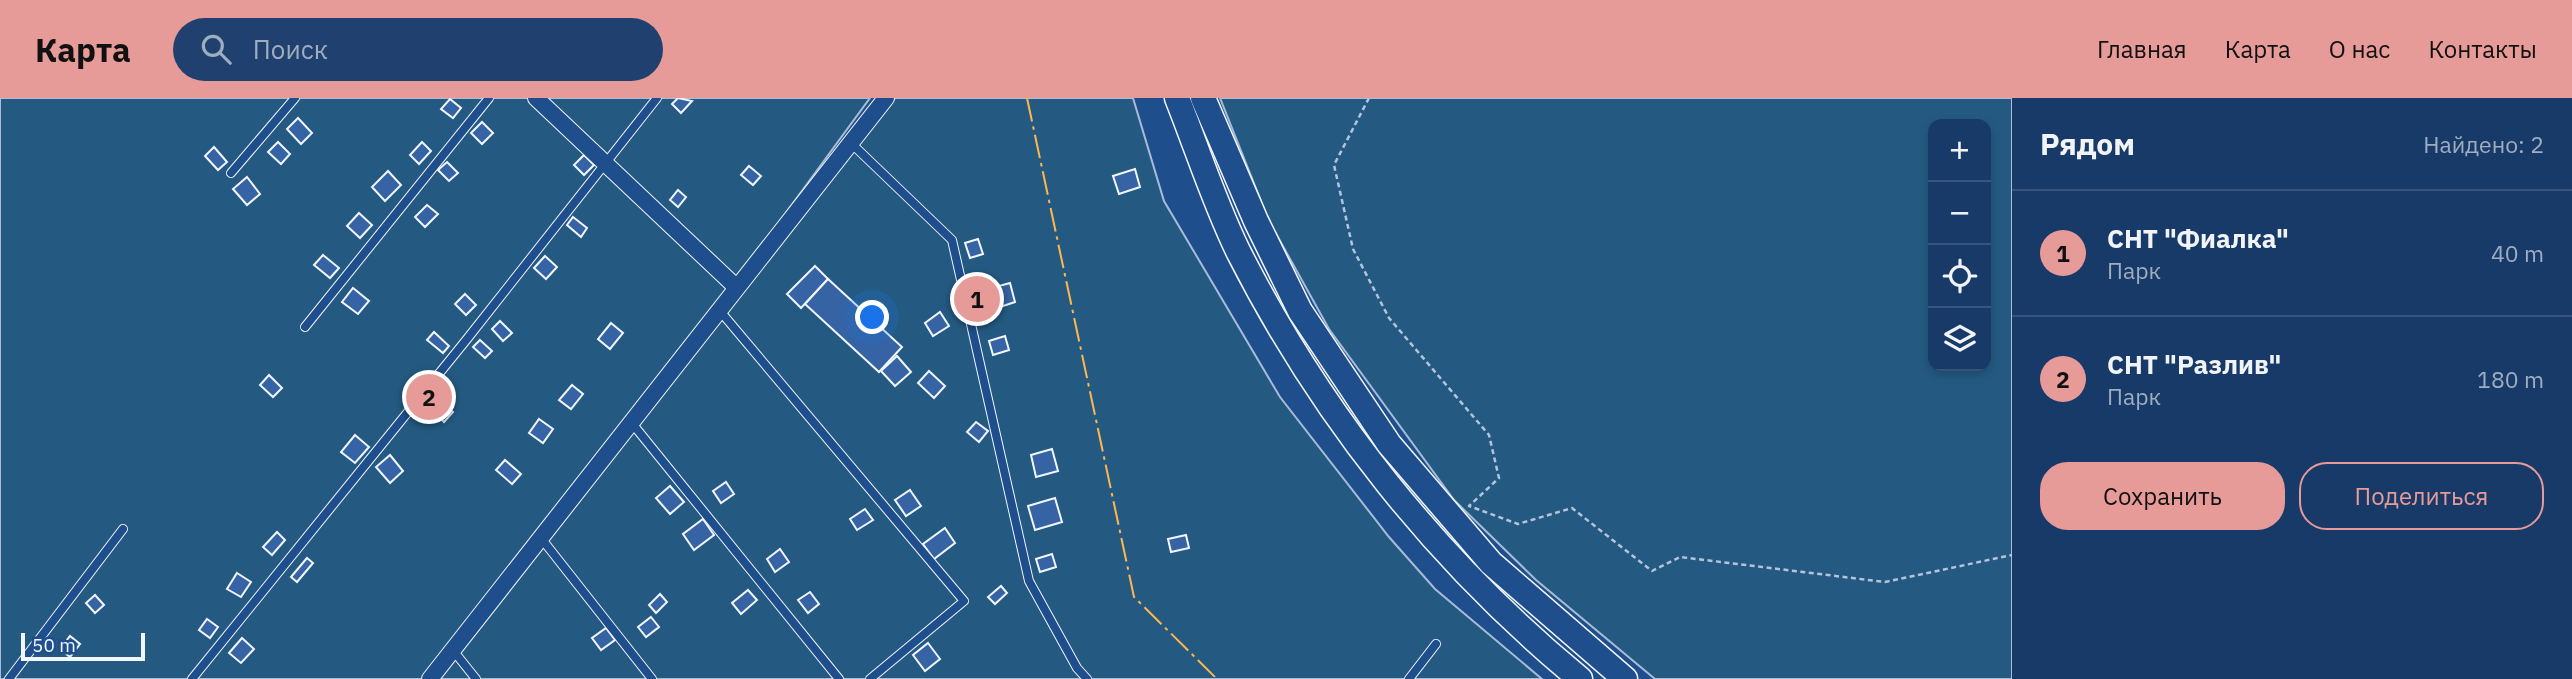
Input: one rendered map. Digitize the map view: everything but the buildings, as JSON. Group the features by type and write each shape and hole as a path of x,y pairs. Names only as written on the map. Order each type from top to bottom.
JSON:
{"main road":[{"path":"1177,98 1237,248 1293,353 1385,481 1428,532 1486,594 1580,679"},
{"path":"1203,98 1256,221 1300,311 1389,444 1491,563 1625,679"}],"street":[{"path":"536,98 736,286"},
{"path":"430,679 886,98"}],"lane":[{"path":"231,173 295,98"},
{"path":"305,327 489,98"},
{"path":"192,679 657,98"},
{"path":"852,144 952,240 1029,581 1077,668 1087,679"},
{"path":"720,312 964,601 870,679"},
{"path":"631,422 839,679"},
{"path":"9,679 123,529"},
{"path":"541,538 652,679"},
{"path":"1409,679 1436,644"},
{"path":"453,649 476,679"}],"path":[{"path":"1369,98 1334,165 1353,249 1389,318 1489,435 1499,478 1469,506 1518,524 1572,508 1652,571 1680,557 1885,582 2012,555"}],"shaded area":[{"path":"0,98 870,98 645,405 895,98 1133,98 1164,201 1280,397 1389,537 1435,589 1542,679 0,679"},
{"path":"1220,98 2012,98 2012,679 1655,679 1536,580 1454,500 1329,329 1269,221"}],"power":[{"path":"1027,98 1134,597 1217,679"}],"place":[{"name":"СНТ \"Фиалка\"","path":"977,299"},
{"name":"СНТ \"Разлив\"","path":"429,397"}]}
